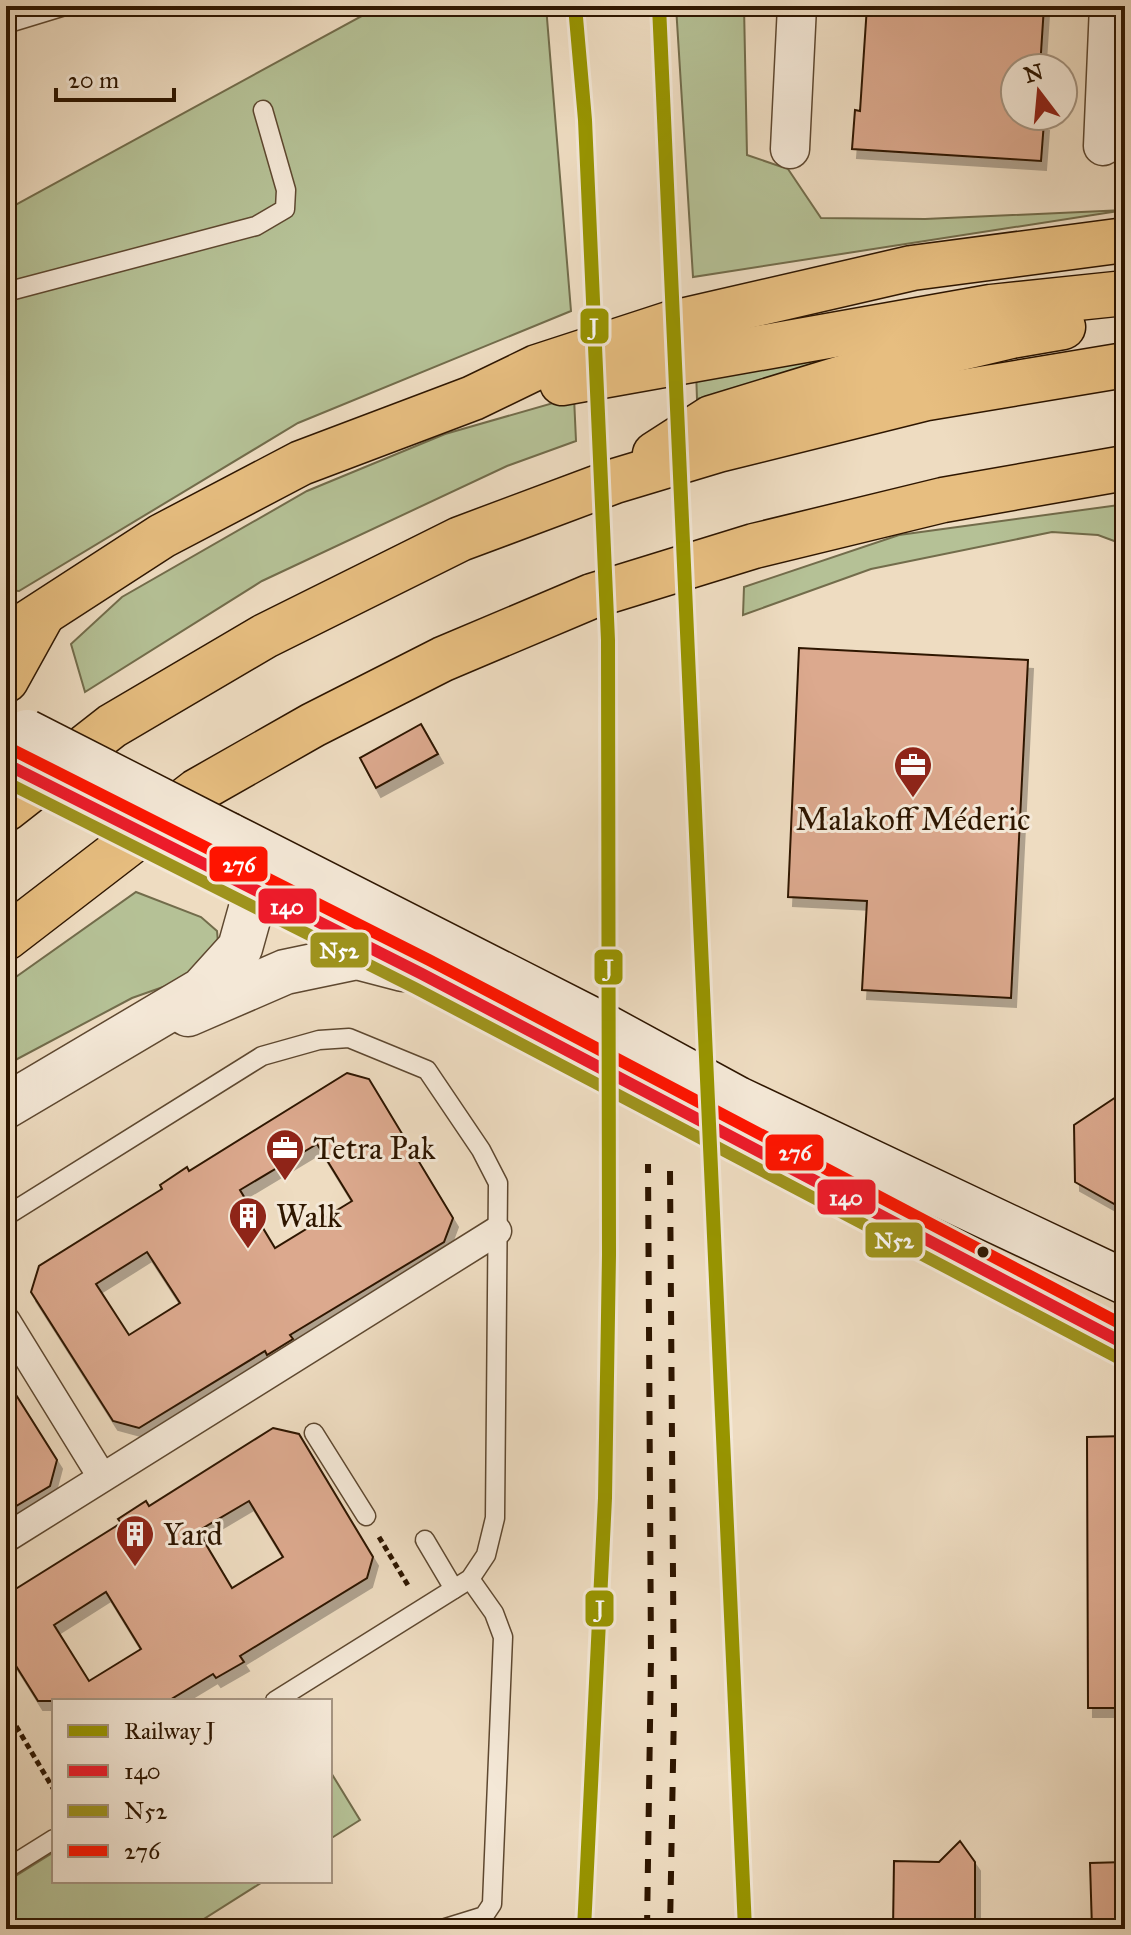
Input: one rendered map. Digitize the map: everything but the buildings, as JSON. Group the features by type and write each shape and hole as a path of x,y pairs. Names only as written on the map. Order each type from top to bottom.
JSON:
{"highway":[{"path":"6,680 24,626 162,536 301,463 473,398 537,367 669,324 912,268 1125,240"},
{"path":"473,398 991,307 1125,293"},
{"path":"615,481 711,418 883,366 1011,336 1125,317"},
{"path":"6,809 112,726 265,636 460,539 615,481 718,450 927,398 1125,365"},
{"path":"6,938 197,791 313,725 443,659 579,602 798,536 943,500 1125,468"}],"main road":[{"path":"13,741 191,858 250,860 422,974 1125,1344"},
{"path":"13,741 250,860 593,1020 738,1099 1125,1282"},
{"path":"6,1106 202,990 240,948 250,860"},
{"path":"90,1057 285,972 357,957 422,974"}],"street":[{"path":"790,149 797,6"},
{"path":"1103,146 1109,6"},
{"path":"6,1538 497,1231"},
{"path":"6,1321 102,1477"}],"lane":[{"path":"6,24 65,6"},
{"path":"6,292 256,226 285,209 286,190 263,110"},
{"path":"6,1216 262,1056 319,1040 349,1038 427,1070 481,1150 498,1183 495,1518 486,1555 462,1584 278,1699"},
{"path":"314,1433 366,1516"},
{"path":"425,1540 462,1584 494,1613 503,1637 492,1904 484,1916 442,1929"},
{"path":"6,1869 52,1840"}],"path":[{"path":"366,1516 423,1609"},
{"path":"6,1709 52,1787"}],"green space":[{"path":"380,6 546,6 571,311 298,423 19,591 6,590 6,210"},
{"path":"676,6 744,6 747,155 788,169 821,218 925,219 1125,210 693,277"},
{"path":"894,346 697,399 696,370"},
{"path":"574,397 576,441 507,466 262,581 85,692 71,644 122,597 307,491 445,434"},
{"path":"1119,505 1125,507 1125,545 1098,535 1052,532 871,569 743,615 744,587 899,535"},
{"path":"136,892 201,917 217,931 219,954 197,975 132,998 6,1065 6,984"},
{"path":"332,1774 360,1820 332,1838"},
{"path":"52,1853 52,1883 261,1883 188,1929 6,1929 6,1882"}],"railway":[{"path":"647,1929 651,1657 648,1164"},
{"path":"670,1171 674,1709 670,1929"}],"rail line":[{"name":"J","path":"575,6 585,120 608,640 609,1255 605,1498 584,1929"},
{"name":"J","path":"659,6 745,1929"}],"transit line":[{"name":"276","path":"13,750 429,960 1125,1326"},
{"name":"140","path":"6,764 422,974 1125,1344"},
{"name":"N52","path":"6,782 415,988 1118,1358"}],"place":[{"name":"Malakoff Méderic","path":"913,799"},
{"name":"Tetra Pak","path":"285,1182"},
{"name":"Walk","path":"248,1250"},
{"name":"Yard","path":"135,1568"}]}
